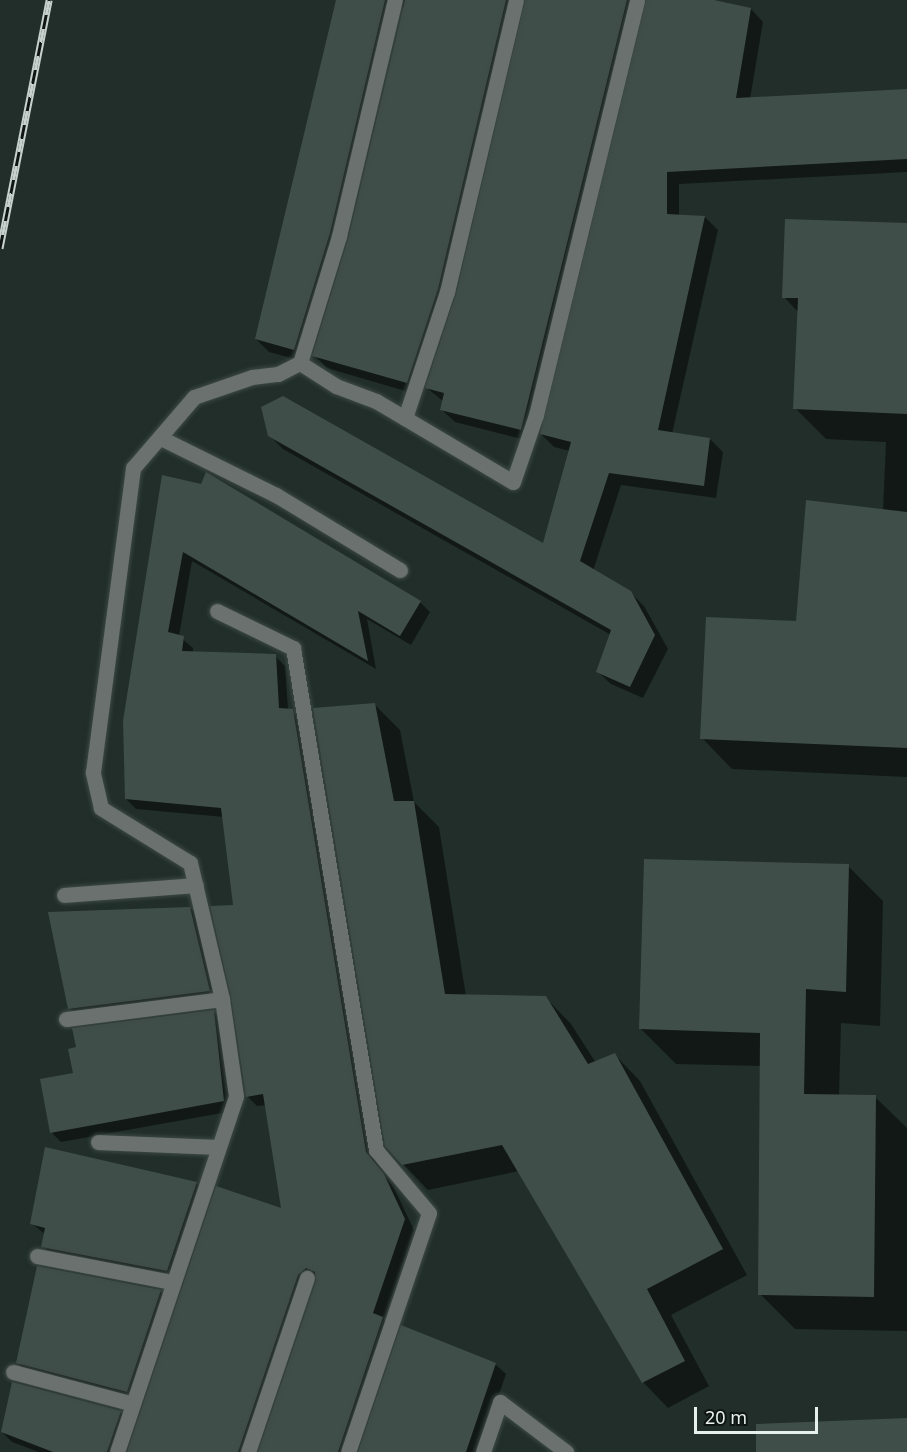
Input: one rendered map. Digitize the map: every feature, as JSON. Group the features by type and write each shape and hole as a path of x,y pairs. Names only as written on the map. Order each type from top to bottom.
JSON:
{"lane":[{"path":"117,1452 217,1147 236,1096 222,999 190,863 101,808 93,772 133,468 195,397 252,377 278,374 300,363 339,236 395,0"},
{"path":"405,418 447,292 516,0"},
{"path":"300,363 312,374 376,400 513,482 536,414 637,0"},
{"path":"161,438 276,495 400,570"},
{"path":"217,611 293,648 376,1150 429,1213 348,1452"},
{"path":"64,895 196,885"},
{"path":"66,1019 222,999"},
{"path":"98,1142 217,1147"},
{"path":"37,1256 172,1282"},
{"path":"248,1452 307,1278"},
{"path":"13,1372 133,1404"},
{"path":"483,1452 500,1402 566,1452"}],"building":[{"path":"336,0 385,0 330,233 294,350 255,339"},
{"path":"405,0 506,0 438,289 407,383 312,356 348,239"},
{"path":"525,0 627,0 521,430 440,410 444,393 425,388 456,294"},
{"path":"646,0 714,0 751,8 736,98 907,89 907,159 667,172 667,214 705,216 658,430 710,438 704,486 609,473 580,561 631,591 655,635 630,687 596,672 611,630 268,436 261,407 283,396 543,543 571,442 540,434"},
{"path":"785,219 907,223 907,414 793,409 798,298 782,298"},
{"path":"206,472 421,601 400,636 358,611 368,661 183,552 168,632 184,636 182,651 276,654 279,708 293,709 366,1152 384,1174 405,1219 373,1313 383,1317 338,1452 258,1452 316,1281 315,1272 306,1268 298,1275 238,1452 127,1452 216,1186 281,1208 263,1094 246,1097 231,997 210,906 233,905 221,808 125,799 123,721 162,475 201,484"},
{"path":"806,500 907,512 907,748 700,739 706,617 796,621"},
{"path":"375,703 394,801 414,801 445,994 546,996 588,1064 615,1053 723,1249 647,1289 685,1361 642,1383 502,1145 402,1165 385,1146 313,708"},
{"path":"644,859 849,864 846,992 806,989 804,1094 876,1095 874,1297 758,1295 760,1033 639,1029"},
{"path":"190,907 210,991 68,1009 48,912"},
{"path":"214,1010 224,1101 50,1133 40,1079 73,1073 68,1049 76,1047 72,1028"},
{"path":"45,1147 197,1182 167,1271 41,1247 45,1228 30,1224"},
{"path":"37,1266 161,1290 127,1392 16,1363"},
{"path":"401,1325 496,1363 466,1452 358,1452"},
{"path":"12,1382 121,1411 107,1452 53,1452 1,1432"},
{"path":"907,1418 907,1452 756,1452 756,1424"}],"railway":[{"path":"0,248 49,0"}]}
